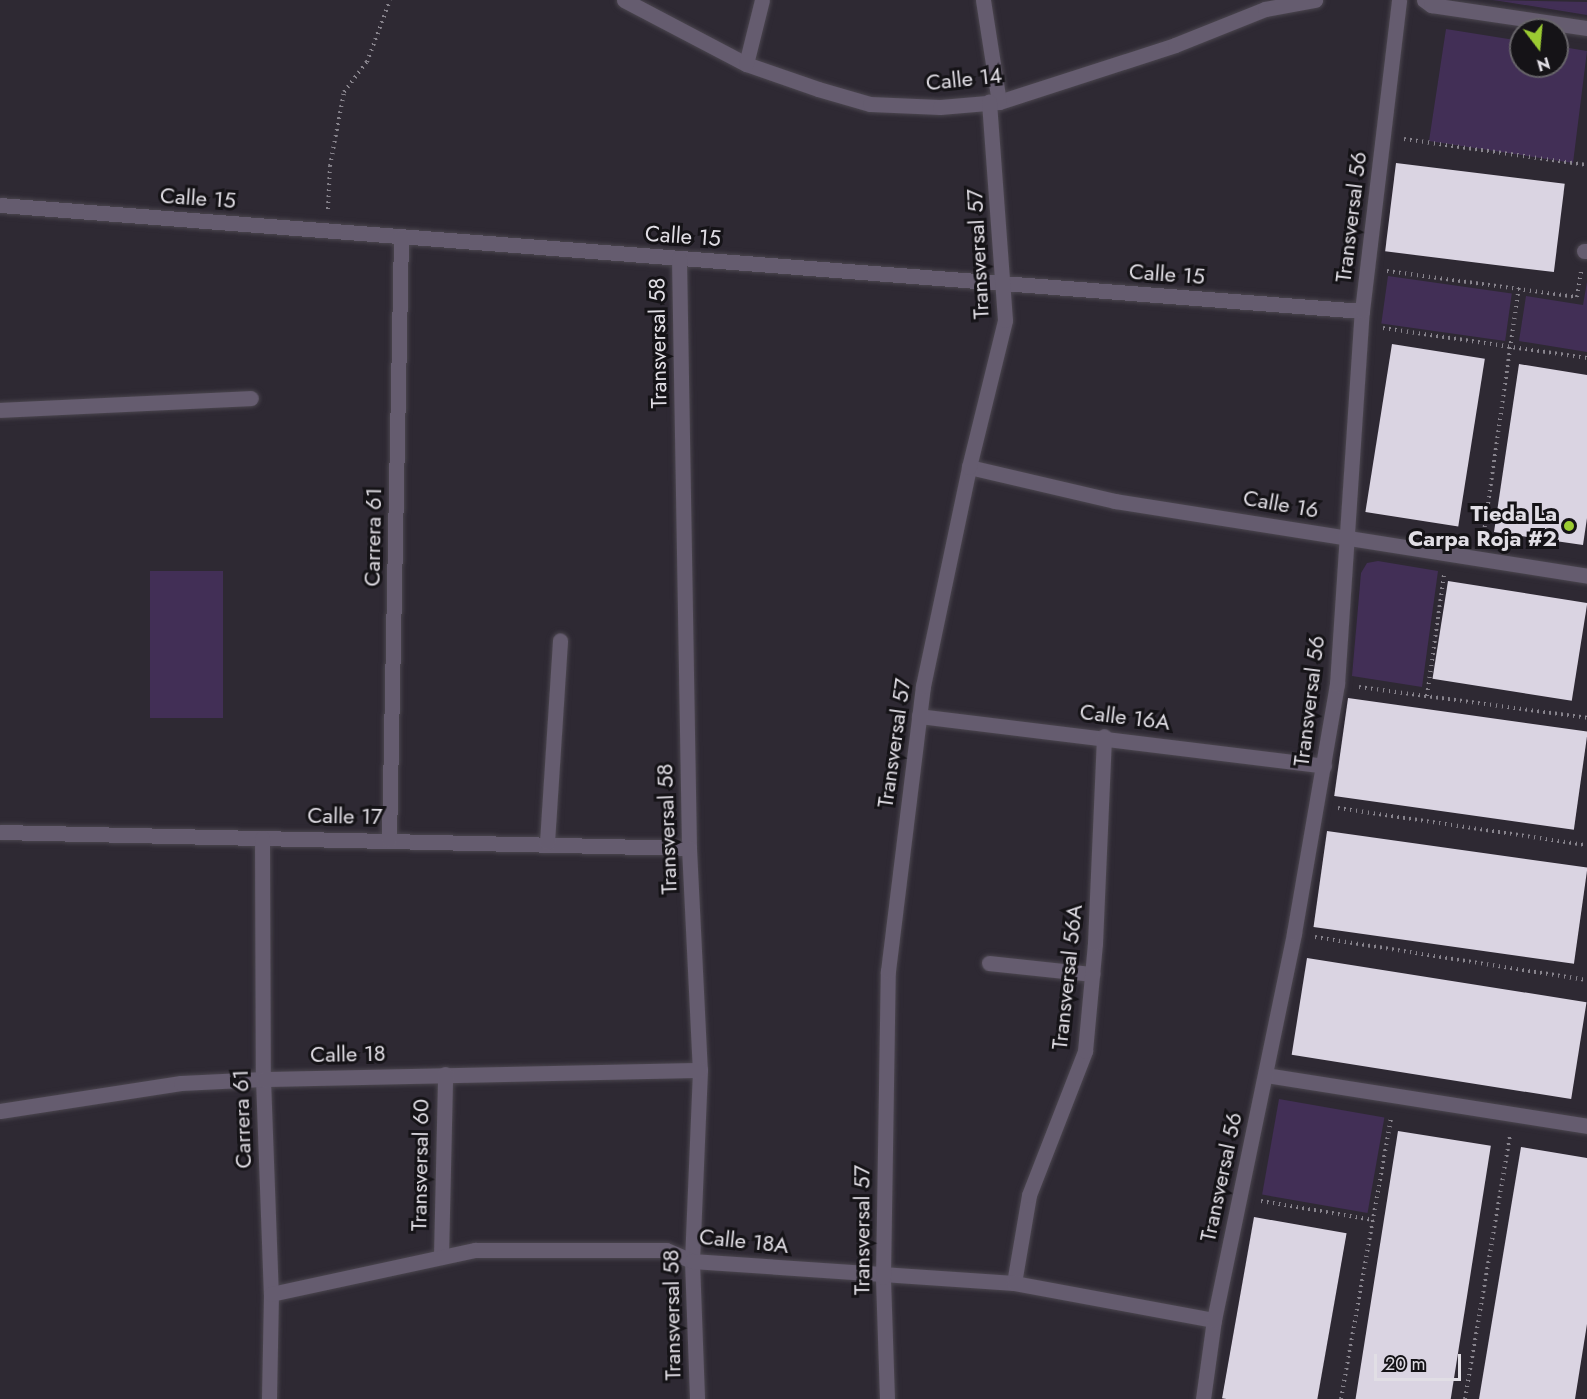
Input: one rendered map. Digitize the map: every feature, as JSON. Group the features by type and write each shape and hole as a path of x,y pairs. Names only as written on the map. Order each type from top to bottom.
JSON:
{"street":[{"name":"Calle 14","path":"624,0 746,64 870,104 940,107 994,102 1175,45 1265,9 1315,0"},
{"path":"746,64 762,0"},
{"name":"Transversal 57","path":"887,1399 883,1277 888,971 919,716 969,467 1003,336 1005,284 994,102 983,0"},
{"name":"Transversal 56","path":"1203,1399 1215,1320 1294,933 1337,684 1362,318 1399,0"},
{"path":"1424,0 1431,5 1587,28"},
{"name":"Calle 15","path":"0,205 1005,284 1362,318"},
{"name":"Carrera 61","path":"389,840 401,236"},
{"name":"Transversal 58","path":"679,258 689,848 700,1070 693,1261 697,1399"},
{"path":"0,410 251,398"},
{"name":"Calle 16","path":"969,467 1115,501 1587,576"},
{"path":"547,842 561,640"},
{"name":"Calle 16A","path":"919,716 1104,736 1324,766"},
{"name":"Transversal 56A","path":"1014,1283 1029,1195 1085,1051 1092,974 1104,736"},
{"name":"Calle 17","path":"0,832 389,840 487,845 547,842 689,848"},
{"name":"Carrera 61","path":"262,838 263,1078 272,1294 269,1399"},
{"path":"988,963 1092,974"},
{"name":"Calle 18","path":"0,1111 181,1083 263,1078 700,1070"},
{"name":"Transversal 60","path":"441,1257 445,1074"},
{"path":"1266,1075 1587,1126"},
{"name":"Calle 18A","path":"272,1294 416,1265 475,1250 632,1249 666,1250 693,1261 883,1277 1014,1283 1215,1320"}],"path":[{"path":"327,231 330,166 344,92 367,62 390,0"},
{"path":"1383,136 1587,165"},
{"path":"1368,268 1577,297 1586,251"},
{"path":"1481,559 1519,288"},
{"path":"1362,318 1587,358"},
{"path":"1427,696 1447,554"},
{"path":"1337,684 1587,718"},
{"path":"1317,805 1587,845"},
{"path":"1294,933 1587,981"},
{"path":"1341,1399 1395,1095"},
{"path":"1465,1399 1514,1114"},
{"path":"1239,1198 1373,1220"}],"shaded area":[{"path":"1492,0 1587,2 1587,15 1500,1"},
{"path":"1446,29 1509,39 1509,78 1569,78 1569,48 1587,51 1573,163 1429,141"},
{"path":"1388,276 1512,293 1505,341 1381,324"},
{"path":"1587,282 1587,352 1519,341 1526,296 1583,305"},
{"path":"1378,561 1438,571 1422,687 1352,676 1361,573 1367,563"},
{"path":"150,571 223,571 223,718 150,718"},
{"path":"1279,1099 1384,1118 1368,1213 1262,1195"}],"building":[{"path":"1396,163 1565,184 1554,272 1385,251"},
{"path":"1392,344 1485,359 1458,527 1365,512"},
{"path":"1519,364 1587,375 1587,518 1583,545 1494,532"},
{"path":"1448,581 1587,603 1572,701 1433,679"},
{"path":"1348,698 1587,732 1574,830 1334,796"},
{"path":"1327,831 1587,868 1574,964 1314,927"},
{"path":"1307,958 1587,1002 1571,1099 1292,1055"},
{"path":"1398,1131 1491,1146 1451,1399 1356,1399"},
{"path":"1521,1147 1587,1158 1587,1324 1575,1399 1479,1399"},
{"path":"1254,1217 1347,1233 1317,1399 1222,1398"}],"place":[{"name":"Tieda La Carpa Roja #2","path":"1569,526"}]}
